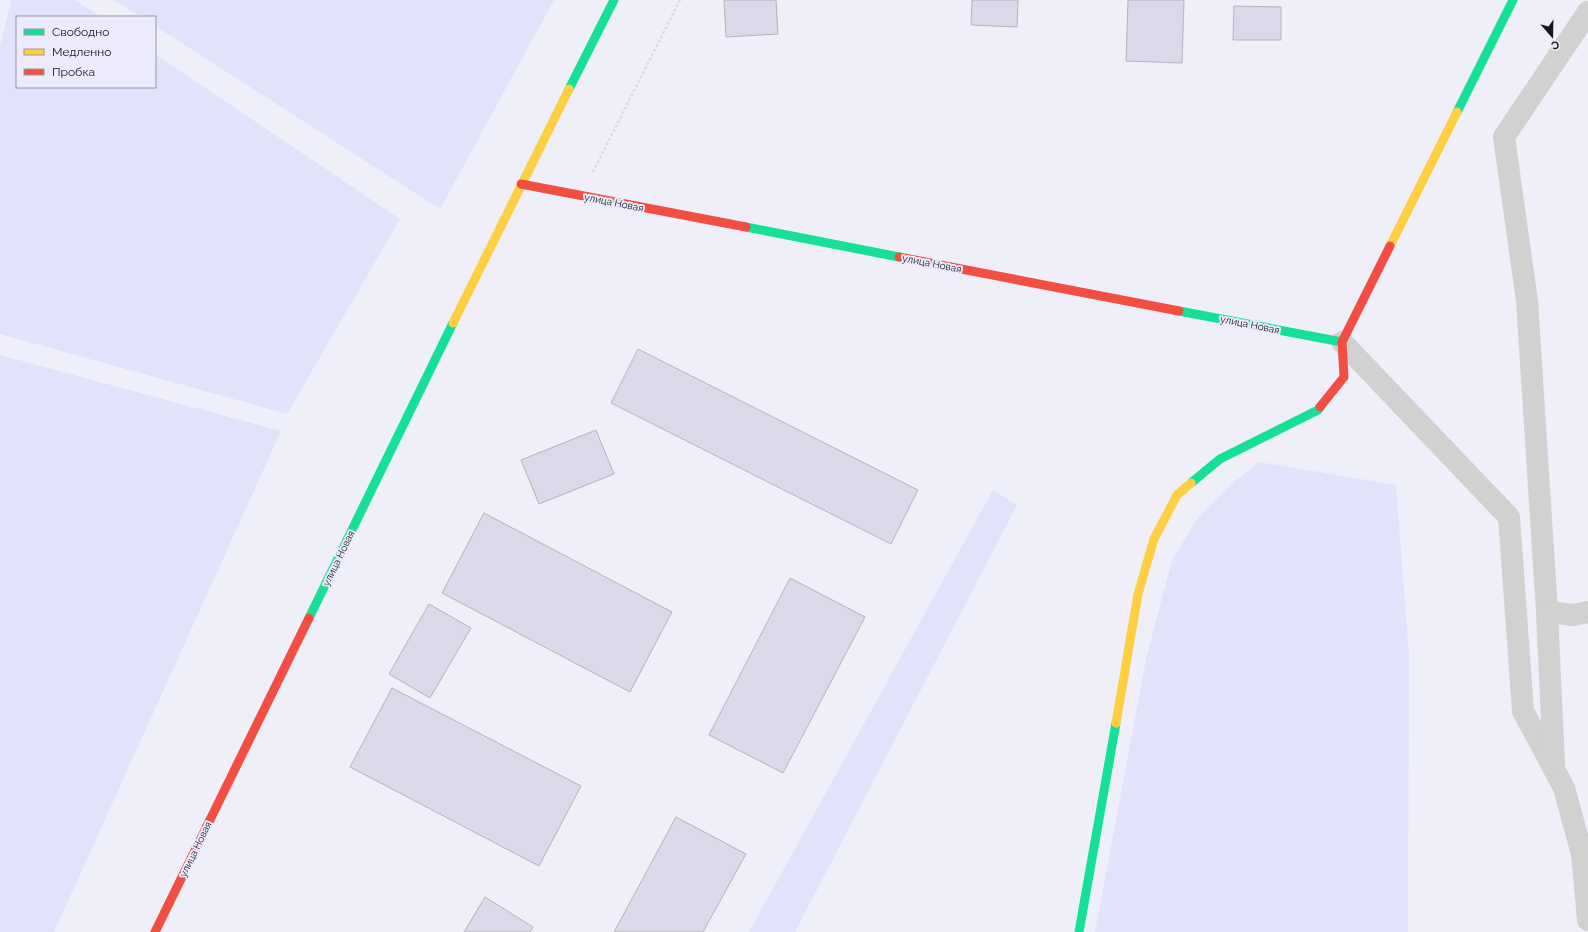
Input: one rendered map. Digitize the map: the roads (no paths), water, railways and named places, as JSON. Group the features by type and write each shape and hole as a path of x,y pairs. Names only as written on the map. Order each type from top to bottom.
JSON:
{"street":[{"name":"улица Новая","path":"155,932 521,184 614,0"},
{"path":"1078,932 1138,594 1154,539 1177,495 1220,459 1318,410 1344,377 1342,342 1513,0"},
{"path":"1554,771 1547,612 1527,301 1504,137 1588,12"},
{"name":"улица Новая","path":"521,184 1342,342"},
{"path":"1342,342 1509,517 1523,711 1564,788 1582,854 1588,920"},
{"path":"1547,612 1574,615 1588,612"}]}
